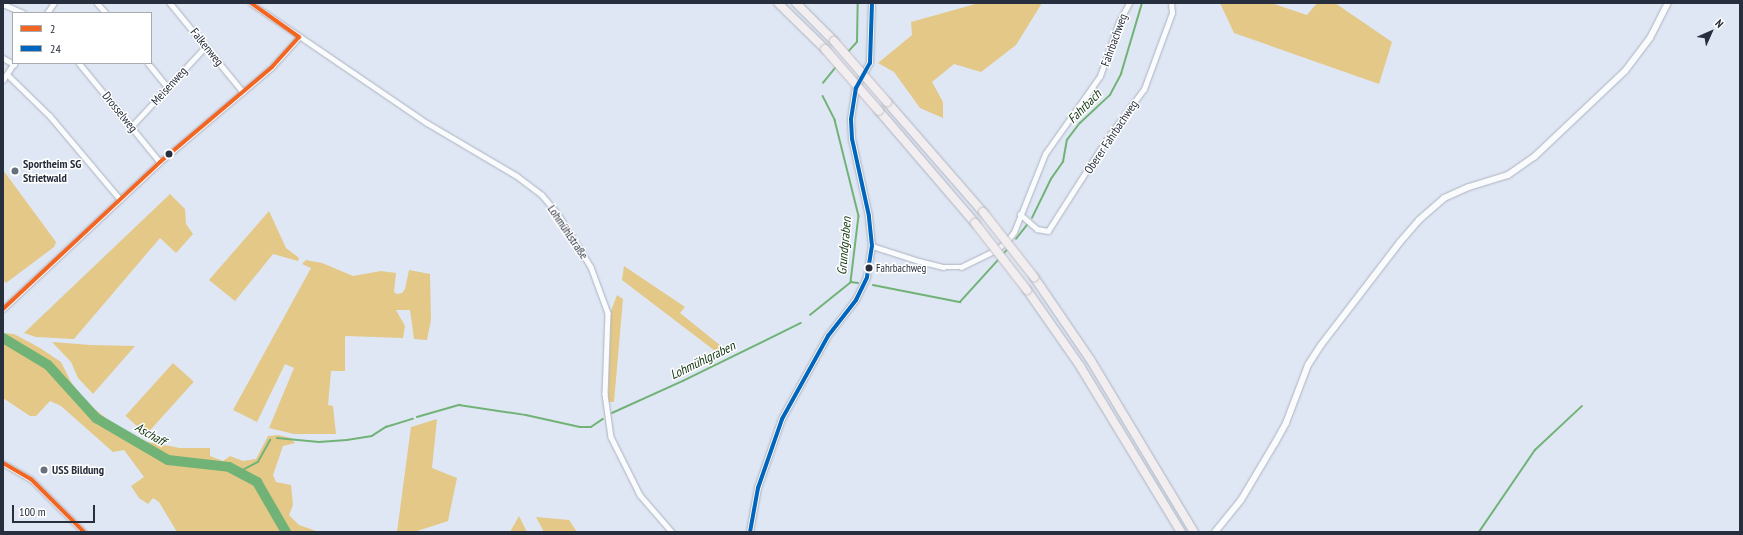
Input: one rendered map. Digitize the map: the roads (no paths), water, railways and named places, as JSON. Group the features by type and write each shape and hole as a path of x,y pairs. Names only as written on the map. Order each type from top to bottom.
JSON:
{"highway":[{"path":"778,3 826,50 879,111 975,223 1027,290 1080,366 1181,532"},
{"path":"796,3 834,41 888,102 983,212 1034,277 1090,359 1192,529"}],"main road":[{"path":"750,532 758,488 782,420 828,336 863,288 872,246 869,216 852,139 851,119 856,88 870,63 872,3"},
{"path":"1214,532 1241,500 1275,443 1286,423 1308,365 1321,345 1400,242 1419,220 1444,198 1469,187 1508,175 1534,158 1625,71 1650,38 1668,3"}],"street":[{"path":"48,12 54,3"},
{"path":"97,3 105,12"},
{"name":"Falkenweg","path":"170,3 243,92"},
{"name":"Lohmühlstraße","path":"251,3 427,123 517,176 542,195 566,224 591,267 608,313 604,394 611,437 640,495 672,532"},
{"name":"Fahrbachweg","path":"872,246 931,264 961,267 996,250 1007,241 1014,232 1045,154 1100,76 1119,22 1129,3"},
{"path":"3,4 21,12"},
{"name":"Oberer Fahrbachweg","path":"1020,214 1037,229 1048,231 1108,137 1144,89 1151,76 1172,5"},
{"path":"3,309 120,198 243,92 299,37"},
{"name":"Meisenweg","path":"131,127 206,46"},
{"path":"3,80 13,64"},
{"name":"Drosselweg","path":"80,64 160,162"},
{"path":"149,64 168,88"},
{"path":"8,74 50,116 120,198"},
{"path":"3,463 31,479 84,532"}],"waterway":[{"name":"Grundgraben","path":"848,52 857,42 858,3"},
{"name":"Fahrbach","path":"1032,218 1051,179 1063,162 1067,140 1080,123 1110,95 1121,74 1142,3"},
{"name":"Grundgraben","path":"823,83 836,67"},
{"name":"Grundgraben","path":"823,96 835,120 859,216 851,282"},
{"name":"Fahrbach","path":"1016,239 1027,225"},
{"name":"Fahrbach","path":"1002,255 1008,249"},
{"name":"Fahrbach","path":"873,285 960,302 999,259"},
{"name":"Lohmühlgraben","path":"851,282 858,283"},
{"name":"Lohmühlgraben","path":"810,315 851,282"},
{"name":"Lohmühlgraben","path":"612,413 683,381 801,323"},
{"name":"Aschaff","path":"3,338 48,365 96,418 168,460 229,467 257,482 286,532"},
{"name":"Lohmühlgraben","path":"417,417 459,405 526,415 580,427 591,427 603,419"},
{"path":"1479,532 1535,450 1582,406"},
{"name":"Lohmühlgraben","path":"277,438 319,442 347,440 372,436 386,427 413,419"},
{"name":"Lohmühlgraben","path":"239,472 258,462 270,440"}],"place":[{"name":"Sportheim SG Strietwald","path":"15,171"},
{"name":"Fahrbachweg","path":"869,268"},
{"name":"USS Bildung","path":"44,470"}]}
